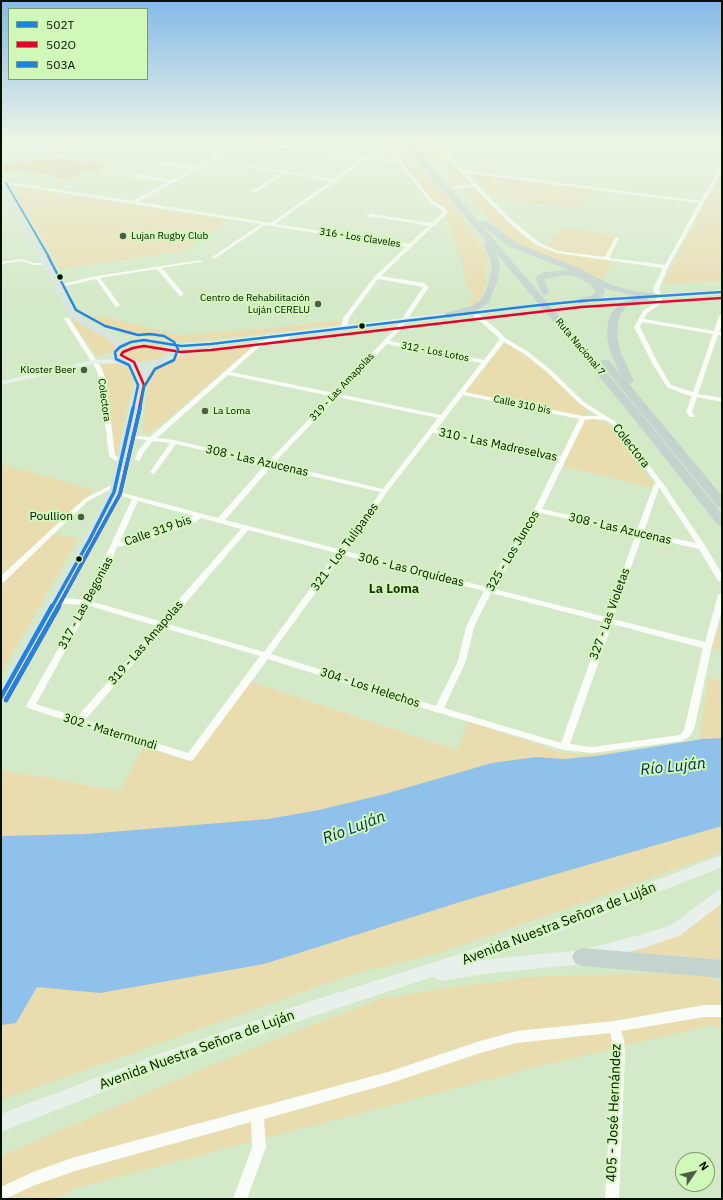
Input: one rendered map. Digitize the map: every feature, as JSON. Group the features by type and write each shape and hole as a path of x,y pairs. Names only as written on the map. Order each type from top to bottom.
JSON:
{"highway":[{"name":"Ruta Nacional 7","path":"454,196 545,292 641,404 722,504"},
{"name":"Ruta Nacional 7","path":"458,196 722,522"},
{"path":"482,226 513,245 576,270 608,287 630,293 657,296"},
{"path":"449,315 481,305 486,300 493,282 495,261 482,226"},
{"path":"545,292 540,280 544,275 565,272 580,275 593,282 601,290 599,295 581,301"},
{"path":"641,404 618,359 613,343 612,329 617,312 623,305 633,301 657,296"},
{"path":"582,957 722,969"}],"main road":[{"path":"5,196 45,264 69,310 74,317 114,339 118,350 116,359 119,361"},
{"path":"103,332 137,341 150,340 181,346 211,344 305,331 581,301 722,292"},
{"path":"67,319 69,310"},
{"path":"94,362 137,341"},
{"path":"166,344 172,349 170,356"},
{"path":"1,383 94,362 119,361 129,365 151,364 193,348 211,344"},
{"path":"1,697 90,540 114,489 128,436 138,385 147,368 151,364"},
{"path":"129,365 138,385"},
{"name":"Avenida Nuestra Señora de Luján","path":"1,1123 153,1064 305,1011 457,962 558,926 722,861"},
{"name":"Avenida Nuestra Señora de Luján","path":"394,983 483,967 582,957 664,935 676,930 722,895"},
{"path":"1,1129 47,1105"}],"street":[{"name":"316 - Los Claveles","path":"86,196 410,246"},
{"path":"133,202 144,196"},
{"path":"272,224 312,196"},
{"path":"344,327 346,318 377,277 445,213 444,210 432,202 427,196"},
{"path":"486,196 515,226 543,246 557,252 666,268"},
{"path":"656,196 702,202"},
{"path":"705,196 656,289 660,302 645,312 637,327 655,364 669,386 675,390 722,400"},
{"path":"376,216 434,224"},
{"path":"214,258 265,223"},
{"path":"606,259 617,238"},
{"path":"1,263 22,260 34,264 45,264"},
{"path":"57,286 96,277 200,261"},
{"path":"158,267 181,294"},
{"path":"96,277 116,305"},
{"name":"319 - Las Amapolas","path":"220,521 334,395 398,329 426,287 424,285 377,277"},
{"name":"Colectora","path":"473,312 497,332 502,339 533,358 562,383 582,403 617,426 660,483 702,547 720,579"},
{"path":"692,416 689,412 722,316"},
{"name":"Colectora","path":"67,319 94,362 103,380 112,456 122,462"},
{"path":"640,320 722,334"},
{"path":"138,459 141,451 152,439 263,342 272,339 300,335 305,331"},
{"name":"321 - Los Tulipanes","path":"190,757 386,491 502,339"},
{"name":"312 - Los Lotos","path":"385,342 485,362"},
{"name":"310 - Las Madreselvas","path":"226,373 442,417"},
{"name":"Calle 310 bis","path":"461,394 582,418"},
{"path":"582,418 593,417 608,419"},
{"name":"325 - Los Juncos","path":"439,710 462,661 470,627 489,590 538,510 582,418"},
{"name":"310 - Las Madreselvas","path":"433,431 563,458"},
{"name":"308 - Las Azucenas","path":"128,436 174,442 386,491"},
{"path":"153,472 174,442"},
{"name":"327 - Las Violetas","path":"564,747 656,487 660,483"},
{"path":"1,580 86,500 114,489"},
{"name":"306 - Las Orquídeas","path":"114,489 136,498 200,516 708,646"},
{"name":"317 - Las Begonias","path":"31,706 88,603 116,545 136,498"},
{"name":"308 - Las Azucenas","path":"538,510 702,547"},
{"name":"Calle 319 bis","path":"116,545 145,538 191,521 200,516"},
{"name":"319 - Las Amapolas","path":"78,722 246,528"},
{"path":"708,646 722,595"},
{"name":"304 - Los Helechos","path":"55,600 88,603 266,655 439,710 564,747 592,750 682,738 686,735 690,730 708,646"},
{"name":"302 - Matermundi","path":"31,706 190,757"},
{"path":"1,1194 34,1179 75,1164 388,1078 480,1047 517,1037 614,1027 704,1011 722,1011"},
{"name":"405 - José Hernández","path":"612,1199 619,1054 618,1040 614,1027"},
{"path":"240,1199 259,1147 257,1114"}],"shaded area":[{"name":"Lujan Rugby Club","path":"17,196 75,196 229,220 183,251 60,269"},
{"path":"430,196 446,196 483,247 487,258 486,283 481,298 471,306 468,305 474,295 466,285 461,259 446,217 448,211"},
{"path":"468,196 486,196 533,243 556,253 613,261 603,280 569,264 525,249 508,239"},
{"path":"491,196 588,196 578,209 493,198"},
{"path":"709,196 722,196 722,281 663,284"},
{"path":"563,227 617,236 604,258 554,249 546,245"},
{"path":"103,316 176,335 263,329 343,320 341,324 220,339 180,342 154,337 126,335 90,318"},
{"path":"69,318 98,332 114,342 116,347 115,349 107,354 96,356"},
{"path":"144,343 163,346 167,353 160,359 146,363 131,362 122,358 120,355 124,348"},
{"path":"505,343 534,361 547,373 588,411 585,417 608,423 653,483 652,488 563,466 585,418 465,393"},
{"path":"248,345 253,346 165,421 148,434 142,434 149,374 151,369 184,355"},
{"path":"113,363 129,369 133,378 133,385 117,454 114,453 107,383 105,375 101,369 103,365"},
{"path":"1,464 94,490 49,533 78,539 1,674"},
{"path":"722,617 722,651 712,648"},
{"path":"709,677 722,681 722,753 335,818 1,868 1,770 120,791 143,747 189,761 251,682 457,750 468,721 556,751 580,755 698,744"},
{"path":"722,796 722,852 439,953 353,974 1,1100 1,959"},
{"path":"722,900 722,960 625,951"},
{"path":"693,972 722,982 722,1030 711,1025 536,1067 79,1187 54,1199 1,1199 1,1156 219,1062 382,998 527,977"}],"water":[{"name":"Río Luján","path":"722,738 722,826 463,901 264,964 100,993 37,987 16,1023 1,1025 1,836 86,834 268,819 319,810 385,794 492,763 536,757 564,759 596,756 703,739"}],"transit line":[{"name":"503A","path":"6,700 95,542 120,494 144,387 155,369 174,360 178,349 174,342 164,336 150,334 138,335 105,326 76,310 61,279 13,196"},
{"name":"502T","path":"1,697 90,539 114,492 128,436 138,385 129,365 116,359 115,352 120,347 131,342 144,340 181,346 211,344 531,306 581,301 722,292"},
{"name":"502O","path":"6,700 95,542 120,494 134,437 144,385 134,362 121,355 123,352 144,346 181,352 211,350 581,307 722,298"}],"place":[{"name":"Lujan Rugby Club","path":"123,236"},
{"name":"Centro de Rehabilitación Luján CERELU","path":"318,304"},
{"name":"Kloster Beer","path":"84,370"},
{"name":"La Loma","path":"205,411"},
{"name":"Poullion","path":"81,517"}],"district":[{"name":"La Loma","path":"394,589"}]}
